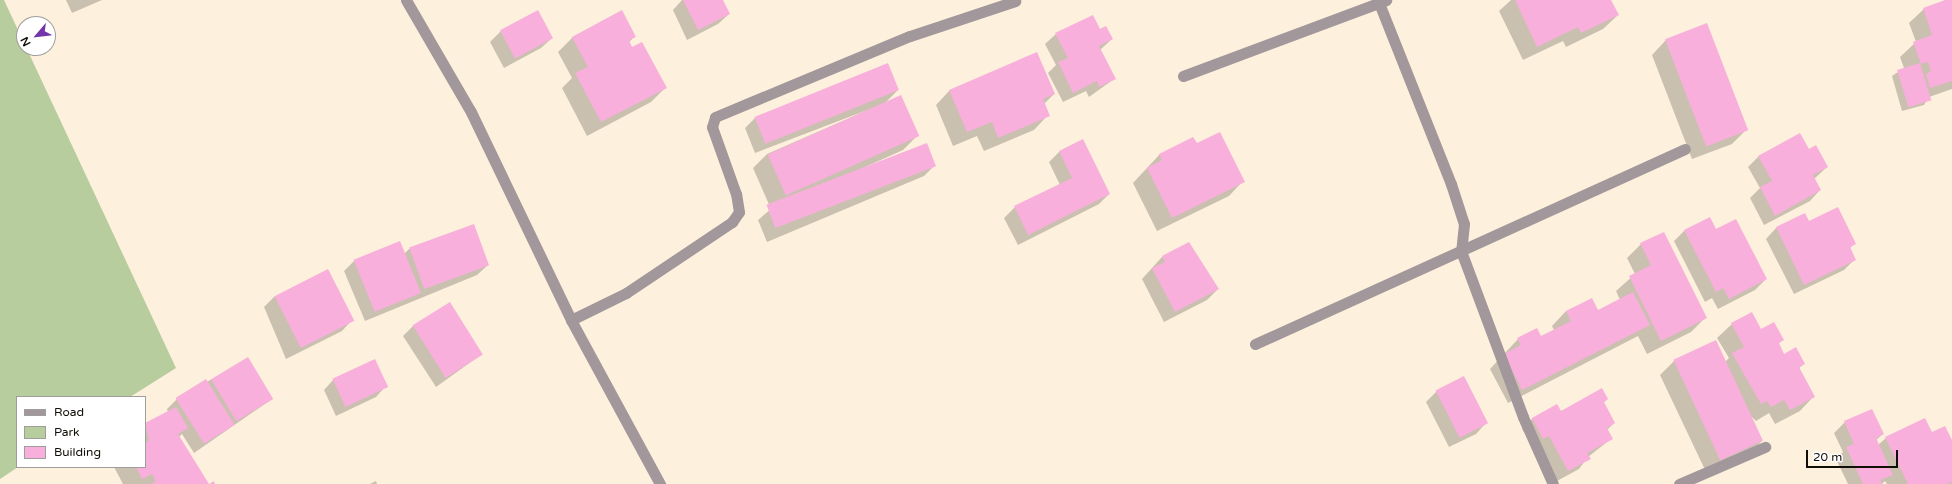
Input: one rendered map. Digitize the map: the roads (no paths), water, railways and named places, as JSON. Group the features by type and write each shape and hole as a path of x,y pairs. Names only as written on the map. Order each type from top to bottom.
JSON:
{"street":[{"path":"406,0 471,112 572,320 660,484"},
{"path":"572,320 626,292 732,222 739,212 736,194 712,127 714,117 910,36 1015,1"},
{"path":"1183,76 1383,2 1451,184 1464,224 1461,251 1523,417 1553,484"},
{"path":"1254,344 1685,149"},
{"path":"1680,484 1765,447"}]}
